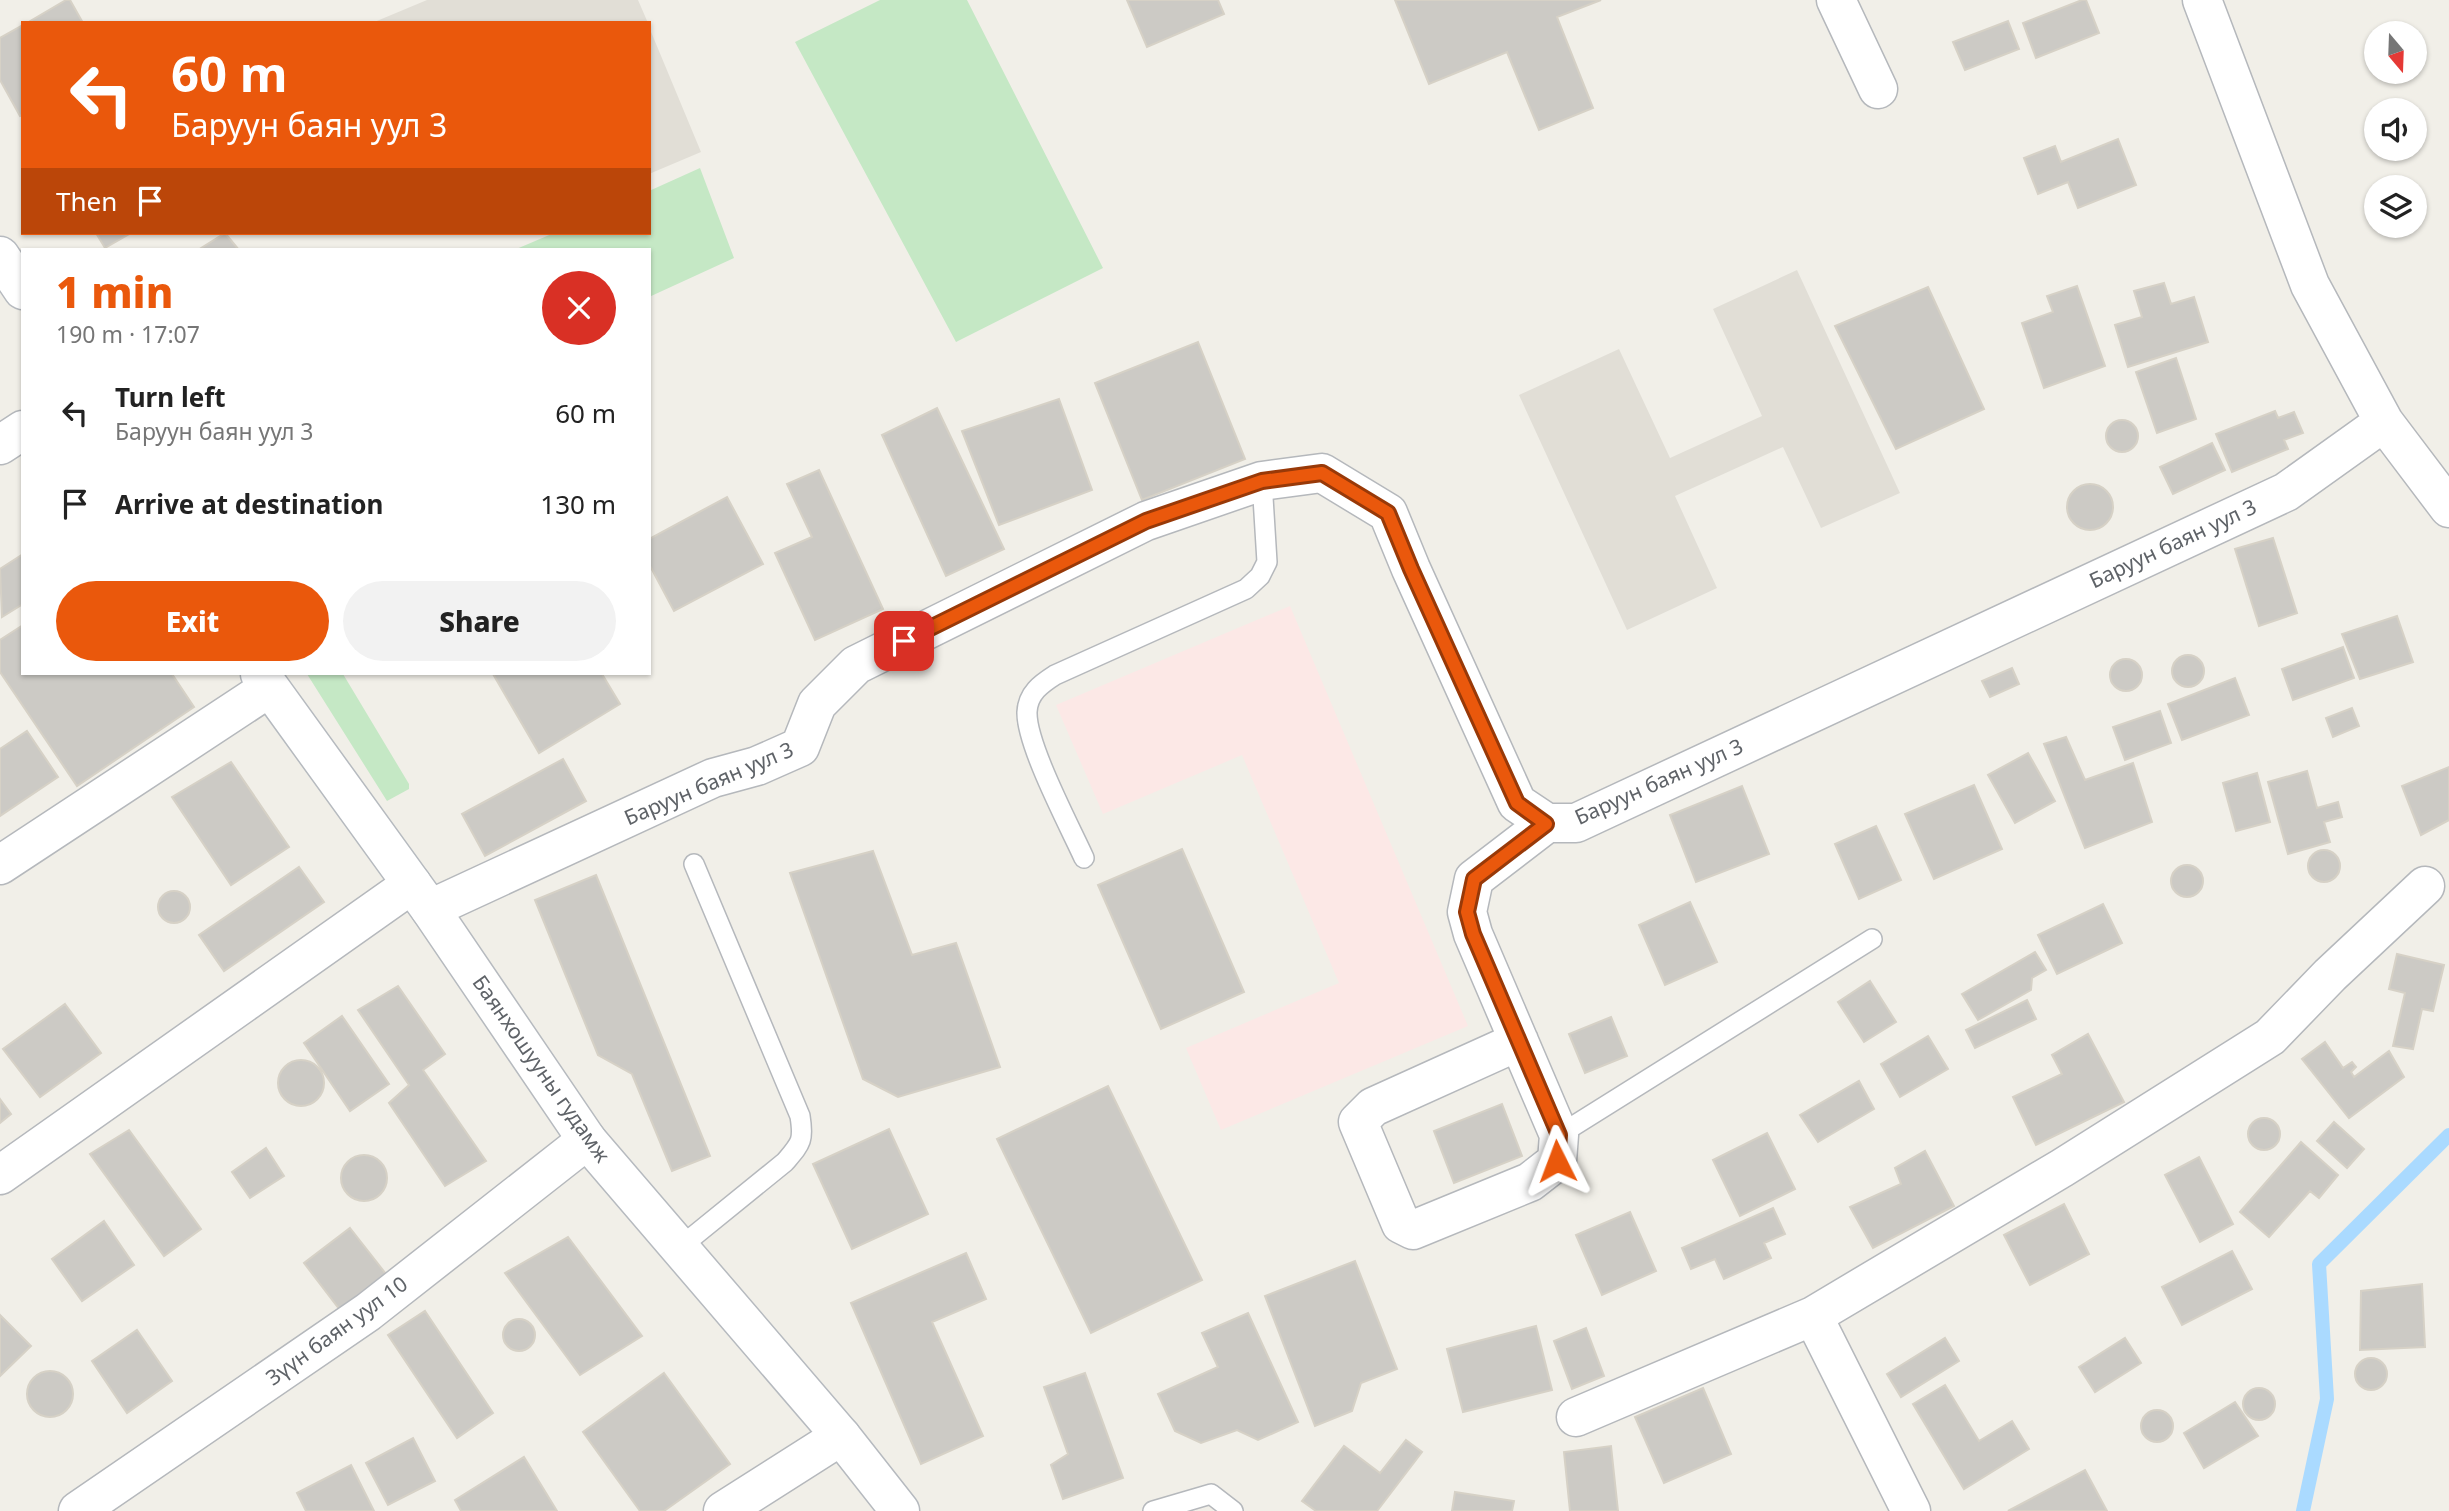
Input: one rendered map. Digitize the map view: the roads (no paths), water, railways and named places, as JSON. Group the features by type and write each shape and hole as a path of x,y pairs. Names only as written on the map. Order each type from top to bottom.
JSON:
{"street":[{"path":"1836,0 1878,89"},
{"path":"2202,0 2310,285 2384,422 2449,508"},
{"path":"0,256 21,287"},
{"name":"Баруун баян уул 3","path":"421,897 713,778 757,766 800,747 817,704 856,665 1146,521 1262,481 1322,473 1388,513 1517,803 1546,824 1576,823 2286,492 2384,422"},
{"path":"0,445 21,431"},
{"path":"0,865 264,681"},
{"name":"Баянхошууны гудамж","path":"264,681 421,897 587,1140 841,1436 900,1511"},
{"path":"1519,1041 1373,1107 1359,1122 1401,1224 1413,1230 1530,1182 1557,1161 1559,1135 1519,1041 1473,934 1467,912 1474,879 1546,824"},
{"path":"1576,1417 1813,1316 2062,1168 2270,1037 2330,975 2425,886"},
{"path":"0,1175 421,897"},
{"name":"Зүүн баян уул 10","path":"78,1511 368,1312 587,1140"},
{"path":"1813,1316 1911,1511"},
{"path":"723,1511 841,1436"}],"lane":[{"path":"1084,858 1031,737 1027,712 1030,697 1039,685 1055,675 1246,589 1260,576 1267,562 1262,481"},
{"path":"679,1248 785,1162 797,1149 803,1136 795,1105 694,864"},
{"path":"1559,1135 1872,939"},
{"path":"1153,1511 1211,1494 1233,1511"}],"waterway":[{"path":"2303,1511 2327,1399 2319,1264 2449,1135"}]}
